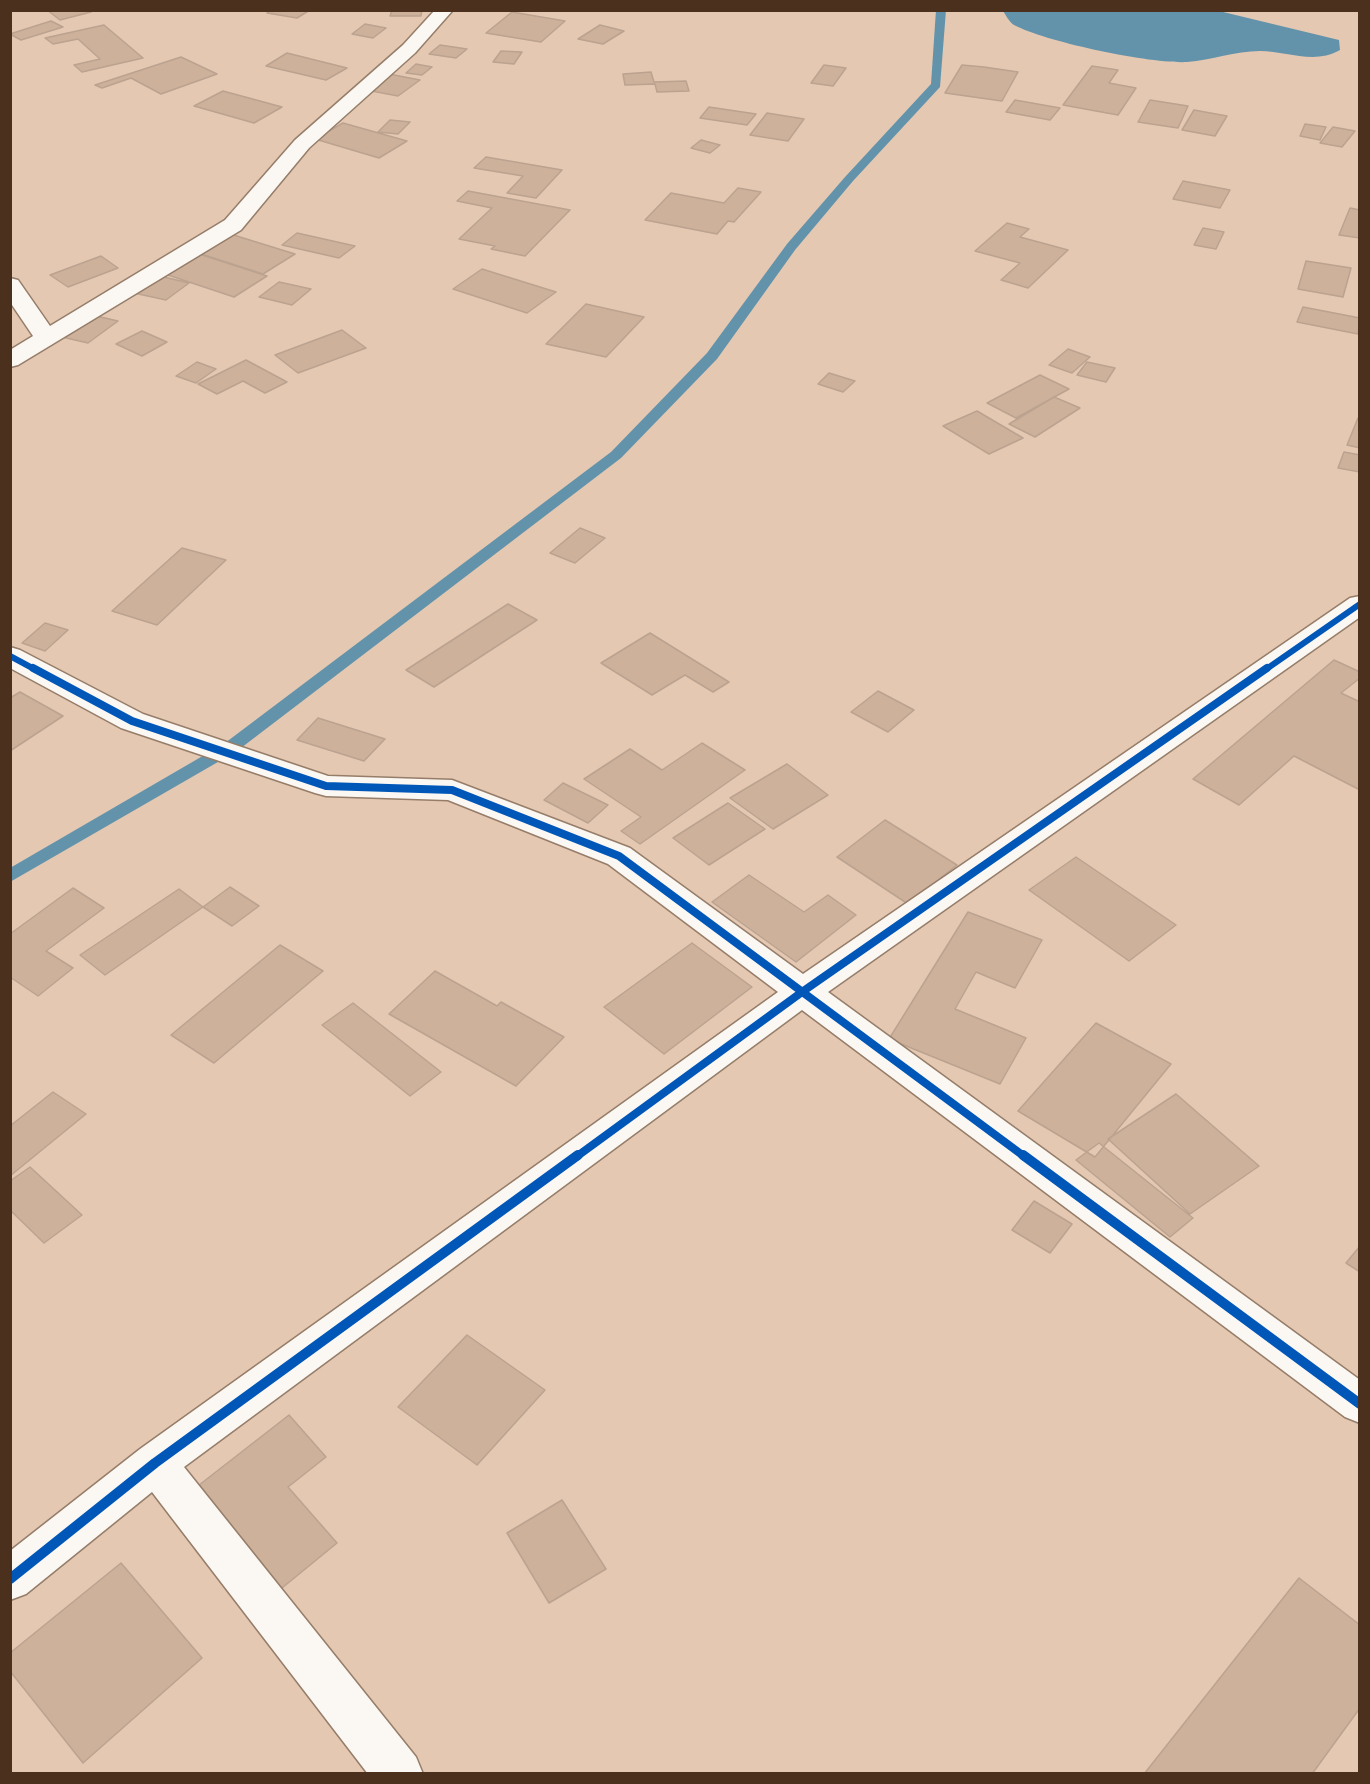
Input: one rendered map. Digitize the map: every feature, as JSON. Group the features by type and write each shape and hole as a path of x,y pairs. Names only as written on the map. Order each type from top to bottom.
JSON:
{"street":[{"path":"10,360 233,225 302,144 409,48 445,10"},
{"path":"10,285 46,338"},
{"path":"10,1579 155,1463 802,992 1359,604"},
{"path":"10,656 132,721 326,786 452,790 620,856 1359,1404"},
{"path":"155,1463 399,1773"}],"water":[{"path":"1003,11 1219,11 1339,40 1340,50 1310,57 1260,51 1242,52 1187,62 1171,62 1099,51 1029,32 1012,24"}],"building":[{"path":"47,10 88,10 91,12 60,20"},
{"path":"271,10 310,10 297,18 267,13"},
{"path":"392,10 422,10 421,16 390,16"},
{"path":"512,12 565,21 541,42 486,33"},
{"path":"51,21 63,27 21,40 10,34"},
{"path":"365,24 386,28 373,38 352,34"},
{"path":"104,25 143,58 82,72 74,65 100,59 78,39 53,44 45,38"},
{"path":"600,25 624,31 603,44 578,39"},
{"path":"440,45 467,49 456,58 429,54"},
{"path":"501,51 522,52 514,64 493,62"},
{"path":"287,53 347,68 326,80 266,66"},
{"path":"181,57 217,74 161,94 131,78 102,88 95,85"},
{"path":"416,64 432,67 422,75 406,73"},
{"path":"824,65 846,68 833,86 811,83"},
{"path":"962,65 1018,72 1002,101 945,93"},
{"path":"1092,66 1118,70 1109,83 1136,88 1118,115 1063,105"},
{"path":"651,72 654,82 686,81 689,91 657,92 655,84 625,85 623,74"},
{"path":"384,73 420,80 398,96 361,89"},
{"path":"223,91 282,107 254,123 194,106"},
{"path":"1015,100 1060,108 1050,120 1006,112"},
{"path":"1150,100 1188,106 1178,128 1138,122"},
{"path":"709,107 756,114 747,125 700,118"},
{"path":"1194,110 1227,116 1215,136 1182,130"},
{"path":"767,113 804,119 788,141 750,135"},
{"path":"390,120 410,122 398,134 378,132"},
{"path":"343,123 407,141 379,158 315,139"},
{"path":"1305,124 1326,127 1320,140 1300,136"},
{"path":"1333,127 1355,131 1342,147 1320,143"},
{"path":"701,140 720,145 710,153 691,148"},
{"path":"486,157 562,170 536,198 507,193 523,176 474,168"},
{"path":"1183,181 1230,190 1220,208 1173,199"},
{"path":"738,188 761,192 734,222 728,221 717,234 645,220 671,193 724,203"},
{"path":"468,191 570,210 525,256 491,249 495,246 459,239 492,208 457,201"},
{"path":"1350,208 1360,210 1360,238 1339,235"},
{"path":"1007,223 1029,229 1020,237 1068,250 1028,288 1001,280 1020,263 975,251"},
{"path":"1203,228 1224,232 1216,249 1194,245"},
{"path":"227,233 295,254 263,274 195,252"},
{"path":"297,233 355,246 339,258 282,245"},
{"path":"199,254 267,276 234,297 165,274"},
{"path":"101,256 118,268 68,287 50,275"},
{"path":"1306,261 1351,268 1343,297 1298,289"},
{"path":"482,269 556,292 527,313 453,289"},
{"path":"143,272 189,283 166,300 120,290"},
{"path":"279,282 311,289 292,305 259,297"},
{"path":"586,304 644,317 606,357 546,344"},
{"path":"1303,307 1360,318 1358,334 1297,322"},
{"path":"79,312 118,321 88,343 49,334"},
{"path":"342,330 366,348 298,373 275,355"},
{"path":"142,331 167,342 142,356 116,344"},
{"path":"1068,349 1090,357 1072,373 1049,365"},
{"path":"246,360 287,382 265,393 243,381 217,394 198,384"},
{"path":"197,362 216,369 196,383 176,376"},
{"path":"1087,362 1115,368 1106,382 1077,375"},
{"path":"829,373 855,381 843,392 818,384"},
{"path":"1040,375 1069,389 1016,418 987,403"},
{"path":"1054,397 1080,408 1035,437 1009,424"},
{"path":"977,411 1023,438 989,454 943,426"},
{"path":"1358,418 1360,418 1360,448 1347,445"},
{"path":"1344,452 1360,455 1360,472 1338,468"},
{"path":"580,528 605,538 575,563 550,553"},
{"path":"182,548 226,560 157,625 112,611"},
{"path":"508,604 537,620 434,687 406,670"},
{"path":"45,623 68,630 45,651 22,643"},
{"path":"650,633 729,682 713,692 685,675 652,695 601,663"},
{"path":"1334,660 1360,672 1360,678 1341,693 1360,702 1360,790 1294,756 1239,805 1193,779"},
{"path":"878,691 914,710 888,732 851,712"},
{"path":"20,692 63,716 10,751 10,698"},
{"path":"318,718 385,739 364,761 297,740"},
{"path":"702,743 745,770 640,844 621,831 641,817 584,779 630,749 662,770"},
{"path":"787,764 828,795 773,829 730,798"},
{"path":"563,783 608,805 588,823 544,800"},
{"path":"728,803 765,829 709,865 673,838"},
{"path":"885,820 957,865 908,904 837,857"},
{"path":"1076,857 1176,925 1129,961 1029,890"},
{"path":"749,875 804,912 828,895 856,915 796,962 712,902"},
{"path":"230,887 259,906 232,926 203,907"},
{"path":"73,888 104,908 46,951 73,968 38,996 10,977 10,934"},
{"path":"179,889 203,907 105,975 80,955"},
{"path":"968,912 1042,940 1015,988 976,972 955,1009 1026,1038 1000,1084 889,1039"},
{"path":"692,943 752,987 664,1054 604,1007"},
{"path":"280,945 323,971 214,1063 171,1035"},
{"path":"435,971 497,1006 501,1002 564,1037 516,1086 389,1014"},
{"path":"353,1003 441,1072 410,1096 322,1025"},
{"path":"1096,1023 1171,1064 1095,1157 1018,1111"},
{"path":"53,1092 86,1114 10,1176 10,1126"},
{"path":"1176,1094 1259,1166 1190,1214 1108,1139"},
{"path":"1099,1143 1193,1218 1170,1237 1076,1160"},
{"path":"30,1167 82,1215 44,1243 10,1210 10,1181"},
{"path":"1034,1201 1072,1224 1050,1253 1012,1230"},
{"path":"1360,1246 1360,1272 1346,1263"},
{"path":"467,1335 545,1390 477,1465 398,1407"},
{"path":"289,1415 326,1457 288,1487 337,1543 260,1606 176,1503"},
{"path":"562,1500 606,1569 549,1603 507,1533"},
{"path":"121,1563 202,1658 83,1763 10,1671 10,1653"},
{"path":"1299,1578 1360,1625 1360,1708 1312,1774 1144,1774"}],"waterway":[{"path":"10,876 231,747 616,455 712,356 791,247 849,179 936,85 941,10"}],"cycle path":[{"path":"10,1579 155,1463 802,992 1360,604"},
{"path":"10,656 132,721 326,786 452,790 619,856 1360,1404"}]}
